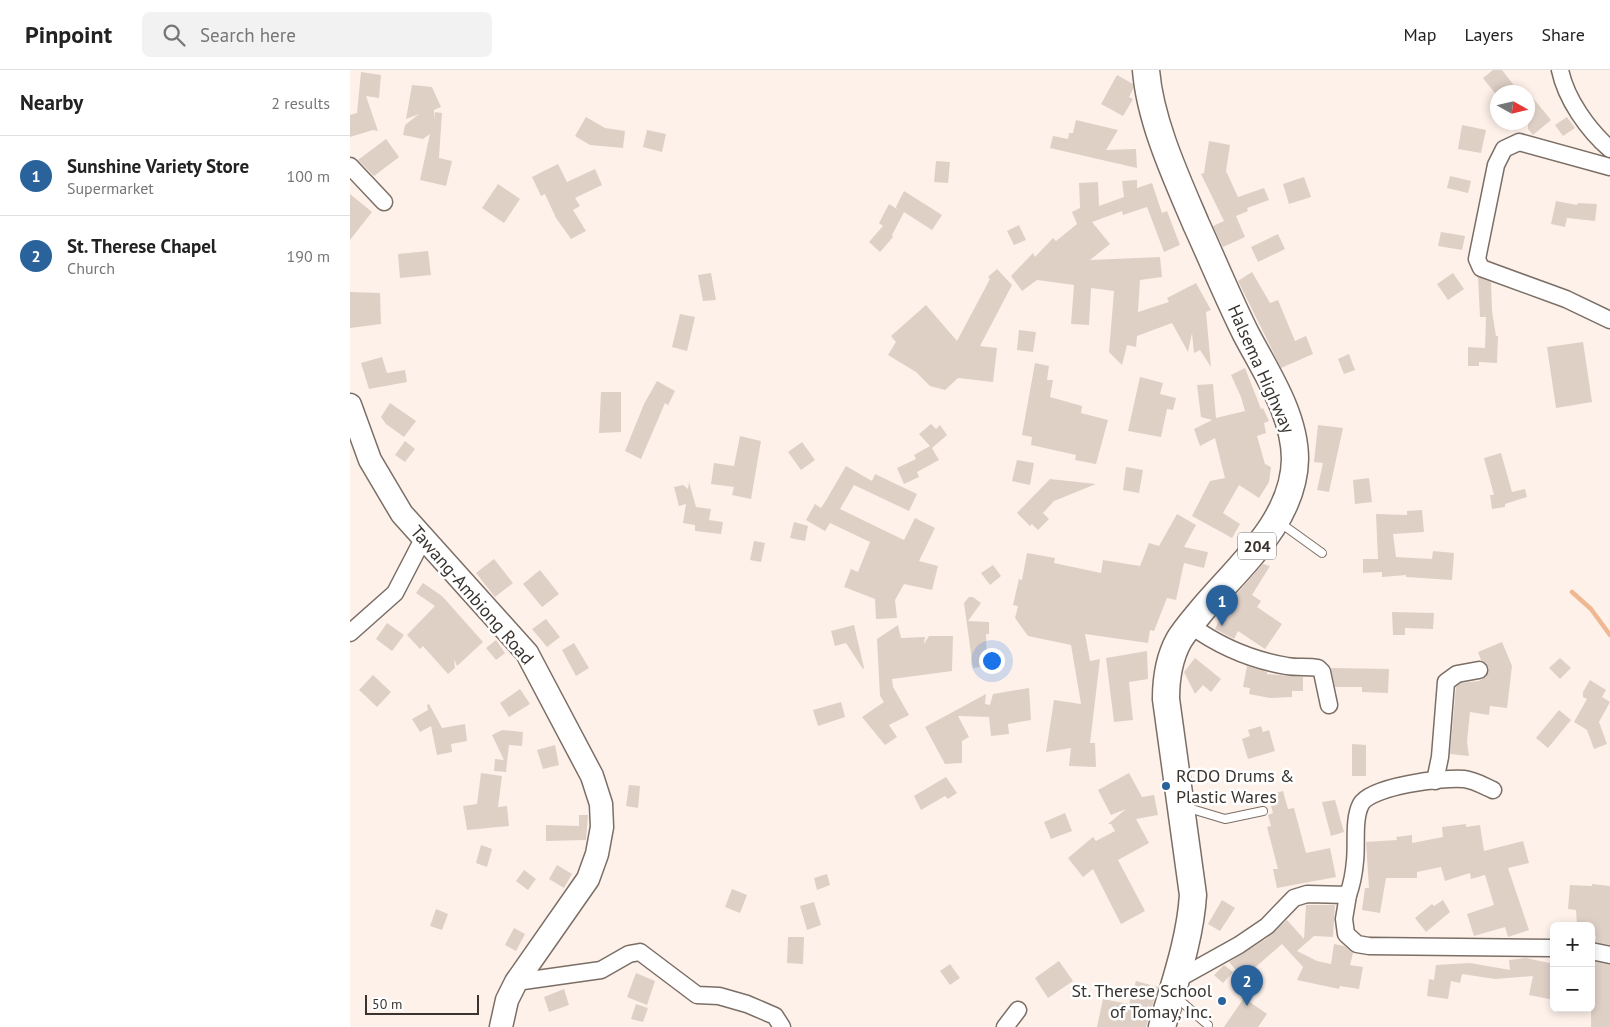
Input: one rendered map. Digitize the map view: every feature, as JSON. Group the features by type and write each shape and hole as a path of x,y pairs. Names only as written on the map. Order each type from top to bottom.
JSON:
{"highway":[{"name":"Halsema Highway","path":"1146,70 1148,88 1172,168 1233,308 1283,408 1293,433 1294,480 1287,501 1276,520 1179,640 1166,677 1166,699 1192,895 1192,912 1175,986 1162,1027"}],"main road":[{"name":"Tawang-Ambiong Road","path":"350,405 370,460 385,489 423,539 467,585 527,653 592,776 601,804 602,827 597,854 588,879 516,982 507,1000 502,1027"}],"street":[{"path":"1560,70 1562,80 1578,110 1607,147 1610,162"},
{"path":"1610,167 1519,142 1504,149 1496,165 1477,259 1478,266 1481,268 1566,299 1610,320"},
{"path":"350,166 384,202"},
{"path":"350,633 395,593 423,539"},
{"path":"1190,625 1210,639 1258,659 1289,666 1318,668 1322,672 1329,705"},
{"path":"1435,781 1440,757 1446,682 1457,674 1479,670"},
{"path":"1493,790 1464,779 1435,781 1379,790 1362,802 1358,812 1353,877 1344,919 1346,934 1357,944 1369,946 1550,948"},
{"path":"1175,986 1240,945 1266,926 1294,898 1307,894 1348,895"},
{"path":"516,982 601,970 629,954 640,952 697,994 719,996 747,1004 775,1016 782,1027"},
{"path":"1595,952 1610,955"},
{"path":"1006,1027 1018,1010"}],"lane":[{"path":"1276,520 1322,553"},
{"path":"1180,806 1225,819 1263,811"},
{"path":"1175,986 1208,1025"}],"building":[{"path":"1493,70 1502,70 1514,85 1490,85 1490,87 1483,78"},
{"path":"361,72 381,75 379,98 366,96 378,131 373,130 350,137 350,115 357,113"},
{"path":"1117,75 1133,84 1129,97 1133,99 1123,116 1101,104"},
{"path":"412,85 432,87 441,107 434,110 434,120 435,112 442,113 439,158 452,161 446,186 420,180 430,134 423,139 403,135 405,125 419,114 406,119"},
{"path":"1535,101 1551,120 1533,135 1529,130 1535,130"},
{"path":"586,117 605,128 625,131 623,148 590,145 575,136"},
{"path":"1567,117 1575,128 1563,136 1555,125"},
{"path":"1076,120 1118,130 1106,150 1136,149 1137,168 1050,148 1053,136 1068,139 1069,133 1073,133"},
{"path":"1462,125 1486,130 1481,153 1458,149"},
{"path":"647,130 666,134 662,152 643,147"},
{"path":"386,139 399,157 374,176 358,160"},
{"path":"1209,141 1230,145 1226,171 1238,197 1264,188 1269,200 1247,208 1248,211 1236,216 1245,237 1223,247 1213,226 1224,221 1201,174 1204,173"},
{"path":"936,161 950,162 948,183 934,182"},
{"path":"558,164 567,182 595,169 602,185 575,198 580,206 573,210 586,231 571,239 556,218 545,194 541,196 532,177"},
{"path":"1450,176 1471,181 1468,193 1447,188"},
{"path":"1304,177 1311,197 1289,204 1283,184"},
{"path":"1137,180 1137,188 1152,183 1162,213 1167,211 1180,245 1164,252 1147,207 1123,215 1122,211 1092,222 1110,244 1090,260 1160,257 1162,277 1140,280 1138,312 1169,302 1167,298 1196,283 1211,310 1206,312 1211,367 1200,350 1194,353 1192,333 1188,352 1172,323 1137,336 1136,347 1127,345 1122,365 1109,352 1114,291 1091,288 1089,325 1071,324 1074,285 1037,280 1022,291 1011,276 1033,253 1035,257 1053,238 1056,241 1077,224 1072,212 1080,208 1079,183 1098,182 1099,206 1124,197 1122,181"},
{"path":"498,184 520,199 504,223 482,208"},
{"path":"904,191 942,215 932,230 904,212 892,235 893,237 880,252 869,242 883,226 879,223 889,204 897,209 896,207"},
{"path":"350,194 372,212 350,240"},
{"path":"1556,201 1577,205 1578,203 1597,204 1595,221 1567,218 1565,227 1551,224"},
{"path":"1019,225 1026,240 1014,245 1007,231"},
{"path":"1441,232 1465,236 1462,250 1438,246"},
{"path":"1278,234 1285,249 1258,262 1251,247"},
{"path":"428,251 431,275 400,278 398,254"},
{"path":"997,269 1012,285 980,346 997,348 993,382 958,378 945,390 930,386 916,372 888,355 896,342 891,336 926,305 957,341 990,279 988,277"},
{"path":"1252,272 1270,303 1278,300 1295,341 1306,336 1313,354 1281,368 1238,281"},
{"path":"711,273 716,300 703,301 698,275"},
{"path":"1453,273 1464,289 1448,300 1437,284"},
{"path":"1478,277 1491,282 1492,311 1496,336 1498,336 1497,363 1479,362 1479,366 1468,366 1468,347 1485,348 1486,317 1480,317"},
{"path":"350,292 380,293 381,324 350,328"},
{"path":"680,314 695,317 687,351 672,347"},
{"path":"1019,330 1036,332 1033,352 1017,350"},
{"path":"1583,342 1592,402 1556,408 1547,347"},
{"path":"1349,354 1355,370 1344,374 1338,359"},
{"path":"382,357 387,373 405,370 407,382 369,389 361,363"},
{"path":"1035,363 1049,366 1047,380 1053,380 1050,397 1082,406 1081,413 1108,420 1096,464 1075,460 1076,455 1031,445 1032,437 1022,435"},
{"path":"1245,368 1261,409 1263,408 1269,421 1264,423 1266,433 1257,436 1265,464 1271,467 1269,482 1259,498 1239,485 1223,513 1240,524 1232,538 1192,516 1210,481 1225,478 1215,438 1200,446 1194,429 1212,420 1201,417 1197,385 1213,384 1216,418 1245,411 1231,375"},
{"path":"1140,377 1163,383 1160,394 1176,398 1173,410 1167,409 1161,437 1128,431"},
{"path":"657,381 675,391 668,405 665,403 641,459 625,451 644,404"},
{"path":"601,392 621,392 621,432 599,433"},
{"path":"390,403 416,421 404,437 386,424 381,417"},
{"path":"931,424 936,429 940,425 947,435 932,448 939,460 917,472 919,477 904,484 897,468 916,459 914,455 930,446 919,434"},
{"path":"1318,425 1343,428 1329,492 1317,490 1323,463 1314,462"},
{"path":"740,436 761,441 751,499 732,495 734,487 711,484 714,463 734,466"},
{"path":"405,441 415,449 405,462 395,455"},
{"path":"802,442 815,460 801,470 788,452"},
{"path":"1501,453 1512,492 1525,489 1527,497 1505,504 1505,507 1492,509 1490,495 1494,495 1484,458"},
{"path":"1017,460 1034,463 1030,485 1012,481"},
{"path":"846,466 872,481 875,474 917,494 909,511 854,485 840,509 904,540 915,518 935,528 919,561 938,566 932,590 904,584 895,600 897,618 876,619 875,599 844,587 851,569 858,572 870,542 830,523 825,531 806,520 815,504 821,508"},
{"path":"1126,467 1143,470 1139,493 1123,490"},
{"path":"1369,478 1372,502 1355,504 1353,480"},
{"path":"1050,479 1096,484 1054,501 1043,513 1049,519 1038,530 1032,524 1030,526 1017,513"},
{"path":"689,482 696,507 711,509 709,520 723,522 721,534 695,531 695,525 683,523 686,504 679,506 674,487 683,485 688,489"},
{"path":"1422,510 1424,532 1393,534 1396,557 1432,559 1433,551 1454,553 1452,580 1406,577 1406,575 1382,577 1382,572 1363,573 1363,559 1378,559 1376,514 1407,515 1407,511"},
{"path":"1177,514 1196,525 1184,547 1208,552 1204,568 1184,563 1176,600 1167,598 1154,631 1150,630 1148,643 1085,634 1090,661 1100,659 1090,743 1095,743 1096,767 1069,766 1071,748 1046,752 1054,700 1081,704 1071,645 1028,636 1015,618 1018,606 1013,605 1019,579 1022,580 1027,553 1055,558 1054,563 1101,573 1103,560 1140,566 1149,543 1159,546"},
{"path":"794,522 808,526 805,541 790,538"},
{"path":"754,541 765,543 761,562 750,560"},
{"path":"494,559 513,583 495,597 476,573"},
{"path":"1263,564 1270,566 1252,595 1261,601 1257,607 1282,624 1265,649 1238,631 1234,639 1215,629 1226,606"},
{"path":"993,565 1001,576 990,585 981,573"},
{"path":"540,570 559,594 542,607 523,584"},
{"path":"423,583 442,596 483,642 457,666 454,659 455,668 448,674 423,646 420,649 407,635 435,606 416,593"},
{"path":"969,597 973,597 981,603 968,621 989,622 989,634 986,634 987,666 973,668 964,603"},
{"path":"1392,612 1434,613 1433,629 1405,628 1405,635 1393,635"},
{"path":"546,619 560,637 547,647 532,629"},
{"path":"387,623 404,635 392,651 376,639"},
{"path":"854,625 863,669 846,643 835,646 831,631"},
{"path":"898,625 901,638 925,637 924,644 929,636 953,636 952,671 892,679 893,687 909,715 889,725 897,737 885,745 862,717 884,702 880,696 877,639"},
{"path":"496,640 505,653 496,660 486,648"},
{"path":"1502,642 1512,666 1507,708 1490,706 1489,715 1470,712 1467,742 1469,756 1450,754 1456,687 1461,683 1479,681 1486,677 1489,668 1481,660 1478,652"},
{"path":"574,643 589,668 576,676 562,650"},
{"path":"1147,651 1148,679 1129,682 1133,720 1114,722 1106,658"},
{"path":"1195,658 1221,679 1211,692 1203,685 1195,694 1184,672"},
{"path":"1560,658 1571,668 1560,679 1549,668"},
{"path":"1247,666 1267,672 1267,674 1303,677 1303,691 1292,691 1292,697 1270,698 1249,694 1250,688 1243,687"},
{"path":"1331,668 1389,669 1388,693 1362,692 1362,687 1335,687"},
{"path":"373,675 391,692 377,707 359,690"},
{"path":"1590,680 1606,690 1602,697 1610,702 1599,722 1607,744 1594,749 1587,730 1574,722 1587,699 1583,697 1583,692"},
{"path":"1029,688 1031,720 1008,724 1009,734 991,736 989,717 958,716 969,737 962,741 962,763 945,764 925,727 986,694 985,704 990,705 993,694"},
{"path":"520,689 530,704 509,717 500,703"},
{"path":"841,702 845,717 818,726 813,710"},
{"path":"429,704 442,728 465,724 467,741 451,744 452,752 437,755 431,726 420,732 412,719 428,710 427,705"},
{"path":"1559,710 1571,720 1548,748 1536,738"},
{"path":"1261,726 1263,732 1269,730 1275,751 1248,759 1242,739 1250,736 1248,730"},
{"path":"502,730 523,732 522,746 509,745 506,772 494,771 495,759 504,760 492,735"},
{"path":"1352,744 1366,745 1366,776 1352,776"},
{"path":"555,745 559,765 543,769 537,750"},
{"path":"481,773 502,776 498,807 507,806 509,826 467,830 463,806 477,804"},
{"path":"1129,773 1142,797 1154,795 1158,815 1136,819 1149,843 1118,860 1145,911 1121,924 1093,869 1083,877 1068,858 1093,837 1096,841 1115,831 1111,824 1108,824 1126,809 1111,815 1098,790"},
{"path":"946,777 957,793 948,799 945,796 921,810 914,796"},
{"path":"629,785 640,786 638,808 626,806"},
{"path":"1283,791 1288,809 1294,808 1306,853 1330,848 1336,877 1277,888 1273,869 1278,869 1267,827 1271,826 1268,815 1273,813 1268,795"},
{"path":"1335,800 1344,832 1331,836 1322,802"},
{"path":"1065,813 1072,831 1051,839 1044,822"},
{"path":"579,815 588,815 586,840 546,841 546,825 579,826"},
{"path":"1466,824 1466,827 1480,825 1484,851 1523,841 1529,863 1508,868 1529,930 1508,937 1505,927 1474,936 1467,914 1494,905 1485,875 1471,879 1470,873 1445,881 1441,867 1417,872 1417,878 1386,878 1380,913 1362,910 1365,888 1369,888 1366,842 1397,840 1396,837 1412,835 1412,843 1443,837 1442,827"},
{"path":"481,845 492,849 487,867 476,863"},
{"path":"557,865 572,874 564,888 549,879"},
{"path":"524,870 536,879 528,890 516,881"},
{"path":"827,874 830,885 817,890 814,878"},
{"path":"1592,884 1610,886 1610,945 1595,942 1595,922 1577,922 1576,910 1568,909 1570,885 1592,886"},
{"path":"732,889 747,895 740,913 725,907"},
{"path":"1222,900 1235,908 1220,931 1208,924"},
{"path":"1443,900 1450,912 1426,932 1415,918 1432,904 1434,906"},
{"path":"814,902 821,925 807,930 800,906"},
{"path":"1306,905 1335,905 1333,937 1314,936 1297,951 1317,961 1331,964 1334,944 1344,946 1353,953 1350,965 1363,967 1359,989 1340,986 1339,989 1297,980 1303,967 1282,944 1243,978 1229,962 1266,939 1287,920 1304,939"},
{"path":"436,909 448,914 442,930 430,926"},
{"path":"514,928 525,934 516,951 505,945"},
{"path":"788,937 804,937 803,964 787,963"},
{"path":"1526,958 1550,963 1550,999 1529,995 1533,976 1495,979 1462,974 1460,983 1451,981 1448,999 1427,996 1429,979 1434,980 1436,965 1470,963 1510,970 1509,960"},
{"path":"1059,961 1073,981 1048,998 1035,978"},
{"path":"1595,962 1610,965 1610,1027 1591,1027 1591,1012 1595,1012"},
{"path":"950,964 960,978 950,985 940,971"},
{"path":"1224,965 1233,972 1223,983 1214,975"},
{"path":"636,973 655,981 647,1005 627,997"},
{"path":"1136,981 1158,987 1146,1027 1097,1027 1103,999 1129,1004"},
{"path":"564,989 569,1005 549,1012 544,997"},
{"path":"1244,998 1267,1014 1258,1027 1224,1027"},
{"path":"636,1004 648,1008 643,1022 631,1019"}],"waterway":[{"path":"1572,592 1591,609 1610,635"}],"place":[{"name":"Sunshine Variety Store","path":"1222,626"},
{"name":"RCDO Drums & Plastic Wares","path":"1166,786"},
{"name":"St. Therese School of Tomay, Inc.","path":"1222,1001"},
{"name":"St. Therese Chapel","path":"1247,1006"}]}
